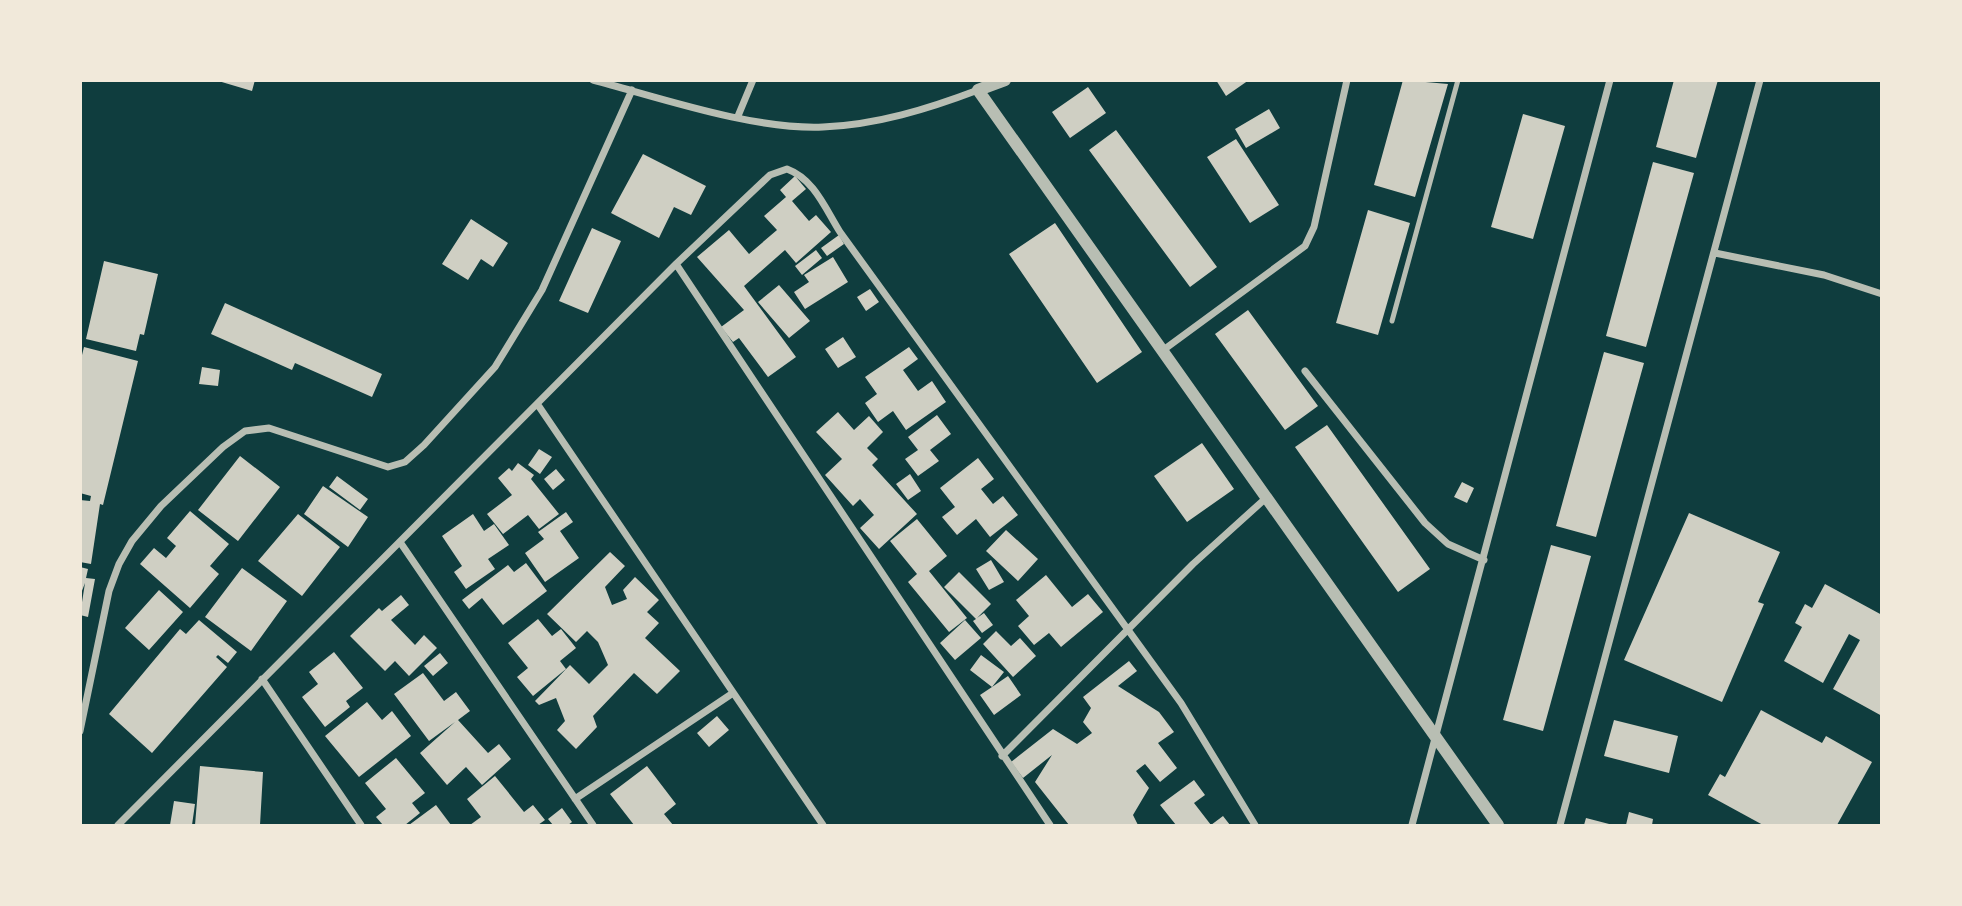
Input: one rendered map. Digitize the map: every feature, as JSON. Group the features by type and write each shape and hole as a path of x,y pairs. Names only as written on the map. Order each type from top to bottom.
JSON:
{"street":[{"path":"593,80 775,124 820,128 862,124 939,105 1005,80"},
{"path":"738,116 753,80"},
{"path":"1162,351 1305,246 1314,227 1347,80"},
{"path":"1412,825 1610,80"},
{"path":"1560,825 1760,80"},
{"path":"80,731 109,591 132,541 161,506 222,447 245,431 269,428 388,467 405,461 424,445 495,367 542,290 632,90"},
{"path":"978,90 1498,825"},
{"path":"118,825 676,264 771,175 787,169 801,174 1181,703 1255,825"},
{"path":"1715,253 1824,275 1881,294"},
{"path":"676,264 1002,757 1050,825"},
{"path":"1305,371 1425,523 1448,544 1484,560"},
{"path":"538,405 823,825"},
{"path":"1002,757 1193,564 1266,498"},
{"path":"400,542 593,825"},
{"path":"262,679 360,825"},
{"path":"575,799 733,693"}],"lane":[{"path":"1392,321 1458,80"}],"building":[{"path":"215,80 255,80 252,91"},
{"path":"1216,80 1249,80 1226,96"},
{"path":"1403,80 1448,84 1415,197 1374,185"},
{"path":"1674,80 1718,80 1696,158 1656,147"},
{"path":"1088,87 1106,113 1070,138 1052,112"},
{"path":"1269,109 1280,128 1246,148 1235,129"},
{"path":"1523,114 1565,126 1533,239 1491,227"},
{"path":"1116,130 1217,267 1190,287 1089,150"},
{"path":"1236,139 1279,205 1250,223 1207,157"},
{"path":"643,154 706,186 691,215 674,207 659,238 611,213"},
{"path":"1653,162 1694,173 1646,347 1606,336"},
{"path":"795,176 806,189 792,201 809,221 816,215 831,232 796,263 785,250 744,286 796,357 768,377 739,338 733,342 721,327 744,310 697,257 729,230 749,254 777,230 764,216 786,197 780,190"},
{"path":"1368,210 1410,223 1378,335 1336,323"},
{"path":"471,219 508,243 493,267 481,259 468,280 442,264"},
{"path":"1055,223 1142,352 1097,383 1009,254"},
{"path":"592,228 621,241 588,313 559,301"},
{"path":"839,235 844,244 827,256 821,248"},
{"path":"816,250 822,258 802,275 795,266"},
{"path":"833,257 848,282 805,309 794,292 809,282 804,275"},
{"path":"104,261 158,274 144,335 140,334 136,351 86,339"},
{"path":"779,285 810,321 789,338 758,302"},
{"path":"870,289 879,302 866,311 857,297"},
{"path":"225,303 382,374 372,397 295,363 292,370 211,334"},
{"path":"1248,310 1318,406 1285,430 1215,334"},
{"path":"843,337 856,357 838,368 825,349"},
{"path":"84,347 138,361 103,505 100,504 91,564 80,562 80,500 90,501 91,496 80,493 80,363"},
{"path":"909,347 918,359 903,370 918,391 932,381 946,402 906,430 893,411 878,422 865,403 877,394 865,377"},
{"path":"1604,352 1644,363 1596,537 1556,526"},
{"path":"202,367 220,370 218,386 199,384"},
{"path":"838,412 854,430 869,416 883,432 867,448 878,459 872,465 917,514 879,549 860,528 874,515 860,499 853,506 825,475 842,459 816,432"},
{"path":"937,415 951,434 930,450 939,461 918,476 905,459 918,450 908,437"},
{"path":"1327,425 1430,569 1398,592 1295,447"},
{"path":"1202,443 1234,489 1187,522 1154,476"},
{"path":"539,449 552,457 540,474 528,465"},
{"path":"240,456 280,487 238,541 198,510"},
{"path":"978,458 994,479 981,489 993,504 1003,496 1018,515 990,537 976,519 957,535 942,517 955,507 940,488"},
{"path":"518,463 534,475 531,479 559,514 539,529 528,515 503,534 487,514 512,495 498,478 509,468 512,471"},
{"path":"556,469 565,480 553,490 544,479"},
{"path":"910,474 921,491 908,500 896,484"},
{"path":"337,476 368,499 360,510 329,487"},
{"path":"1462,482 1474,488 1467,503 1454,497"},
{"path":"323,486 368,517 348,547 304,514"},
{"path":"190,511 229,544 210,566 219,574 190,608 140,564 154,548 166,558 176,546 167,538"},
{"path":"566,512 573,522 560,531 579,558 545,582 525,553 544,539 538,532"},
{"path":"1689,513 1780,552 1758,602 1764,604 1722,702 1624,660"},
{"path":"298,514 340,547 302,596 258,561"},
{"path":"473,514 484,531 494,524 509,545 488,559 495,569 466,589 454,572 462,566 442,536"},
{"path":"917,519 947,556 929,571 967,618 949,632 908,582 917,574 890,541"},
{"path":"1006,530 1038,559 1018,581 986,551"},
{"path":"1551,545 1591,556 1543,731 1503,720"},
{"path":"610,552 625,566 605,587 612,605 627,599 623,590 635,577 659,600 647,612 659,623 645,638 680,671 657,694 634,673 593,716 597,727 576,749 557,730 565,721 556,698 539,705 535,701 570,665 589,684 608,665 598,642 587,631 576,642 547,614"},
{"path":"991,560 1004,582 989,590 976,569"},
{"path":"526,563 547,591 503,625 482,598 469,609 462,600 508,565 514,572"},
{"path":"80,567 88,569 86,578 95,579 88,617 80,615 85,583 80,596"},
{"path":"242,568 287,601 251,651 205,617"},
{"path":"959,572 991,604 977,618 984,613 993,625 982,633 973,621 976,619 944,587"},
{"path":"1046,575 1072,607 1088,594 1103,612 1061,647 1049,633 1034,645 1018,626 1029,616 1016,600"},
{"path":"1825,584 1882,615 1882,716 1833,689 1860,640 1849,634 1823,683 1784,661 1802,627 1795,623 1805,604 1812,608"},
{"path":"159,590 183,612 149,650 125,628"},
{"path":"401,595 409,605 391,620 415,645 424,635 437,648 409,676 395,661 385,671 350,636 379,608 382,611"},
{"path":"538,619 552,636 561,629 576,648 560,661 566,669 533,696 517,677 528,668 508,643"},
{"path":"199,620 237,652 228,663 218,655 216,657 227,667 152,753 109,714 180,629 186,634"},
{"path":"965,620 981,638 955,660 940,643"},
{"path":"996,631 1011,646 1020,638 1036,656 1013,677 983,644"},
{"path":"334,652 363,688 346,701 350,707 325,727 302,697 318,684 309,672"},
{"path":"440,653 448,663 433,676 424,666"},
{"path":"981,655 1004,672 992,687 970,670"},
{"path":"1129,661 1137,671 1118,686 1159,712 1174,732 1158,743 1177,768 1160,782 1145,764 1136,771 1149,788 1133,815 1138,825 1069,825 1035,782 1052,755 1023,778 1011,762 1053,729 1077,744 1092,733 1083,722 1091,708 1083,697"},
{"path":"423,673 444,701 456,692 470,711 458,720 488,753 499,744 511,759 482,785 466,767 447,785 420,753 455,722 429,741 394,694"},
{"path":"1008,676 1021,695 994,715 980,695"},
{"path":"367,702 382,720 392,711 411,736 359,777 325,736"},
{"path":"1761,710 1822,743 1826,736 1872,762 1837,825 1763,825 1708,795 1720,774 1725,777"},
{"path":"717,716 729,730 709,747 697,733"},
{"path":"1614,720 1678,736 1669,773 1604,756"},
{"path":"396,758 425,793 412,803 420,813 405,825 383,825 376,817 386,809 365,783"},
{"path":"200,766 263,772 260,825 195,825"},
{"path":"647,766 676,804 664,814 673,825 634,825 610,794"},
{"path":"495,776 524,812 533,805 545,820 538,825 470,825 481,817 467,799"},
{"path":"1194,780 1205,795 1194,803 1211,825 1176,825 1160,805"},
{"path":"174,801 195,804 192,825 170,825"},
{"path":"436,805 451,825 409,825"},
{"path":"562,808 572,822 568,825 553,825 548,819"},
{"path":"1629,812 1653,819 1652,825 1626,825"},
{"path":"1223,816 1230,825 1211,825"},
{"path":"1586,818 1613,825 1584,825"}]}
